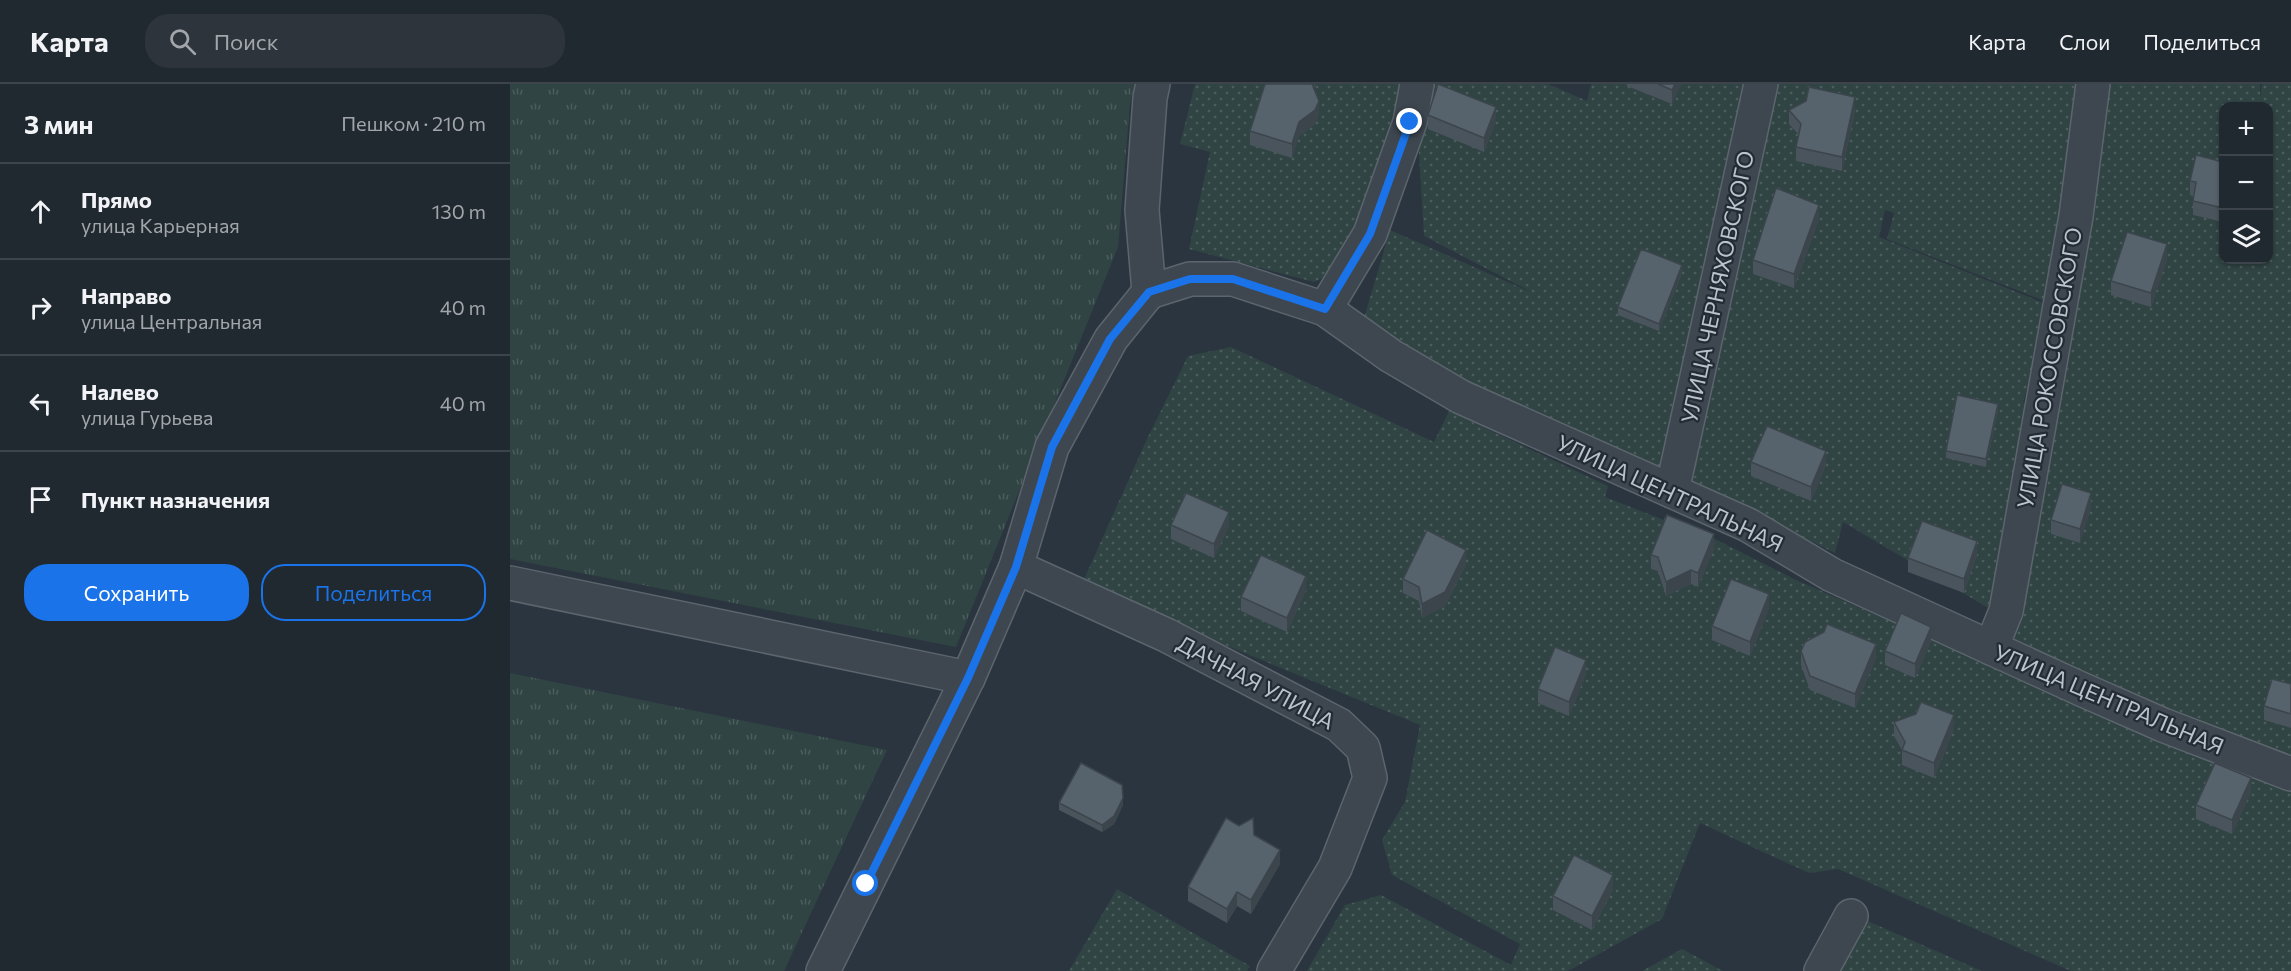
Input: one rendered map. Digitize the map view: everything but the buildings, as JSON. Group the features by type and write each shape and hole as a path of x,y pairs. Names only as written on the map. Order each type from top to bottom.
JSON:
{"street":[{"path":"823,971 968,678 1016,567 1052,447 1110,339 1149,292 1142,210 1153,84"},
{"path":"1325,309 1370,234 1410,122 1417,84"},
{"name":"УЛИЦА ЧЕРНЯХОВСКОГО","path":"1672,491 1761,84"},
{"name":"УЛИЦА РОКОССОВСКОГО","path":"1991,648 2006,611 2076,216 2093,84"},
{"name":"УЛИЦА ЦЕНТРАЛЬНАЯ","path":"1149,292 1190,279 1233,279 1325,309 1391,356 1461,398 1748,525 1832,575 1991,648 2163,725 2291,774"},
{"name":"ДАЧНАЯ УЛИЦА","path":"1016,567 1166,635 1340,725 1363,748 1370,778 1339,858 1274,971"},
{"path":"510,583 968,678"},
{"path":"1821,971 1851,915"}],"green space":[{"path":"510,84 1135,84 1130,104 1118,247 956,647 510,559"},
{"path":"1195,84 1404,84 1374,196 1346,267 1314,282 1189,249 1210,152 1180,144"},
{"path":"1430,84 1548,84 1587,101 1591,84 1751,84 1668,472 1459,377 1362,325 1390,230 1533,293 1424,236 1418,137"},
{"path":"1771,84 2084,84 2045,301 1887,239 1894,213 1885,210 1879,237 2049,305 2023,403 2034,408 1995,612 1843,522 1835,553 1690,481"},
{"path":"2107,84 2260,84 2260,99 2262,84 2291,84 2291,762 2015,642 2012,625"},
{"path":"1231,347 1434,442 1449,411 1608,486 1605,497 1664,520 1666,514 1796,580 2204,758 2291,792 2291,971 2071,971 1838,869 1809,873 1700,823 1662,919 1568,971 1307,971 1345,905 1381,895 1511,965 1520,944 1392,875 1382,840 1405,802 1420,725 1081,586 1147,439 1188,356"},
{"path":"510,673 887,750 784,971 510,971"},
{"path":"1117,889 1250,966 1247,971 1069,971"},
{"path":"1863,919 1982,971 1835,971"},
{"path":"1682,949 1723,971 1642,971"}],"route":[{"path":"866,884 968,678 1016,567 1052,447 1110,339 1149,292 1190,279 1233,279 1325,309 1370,234 1410,122"}]}
